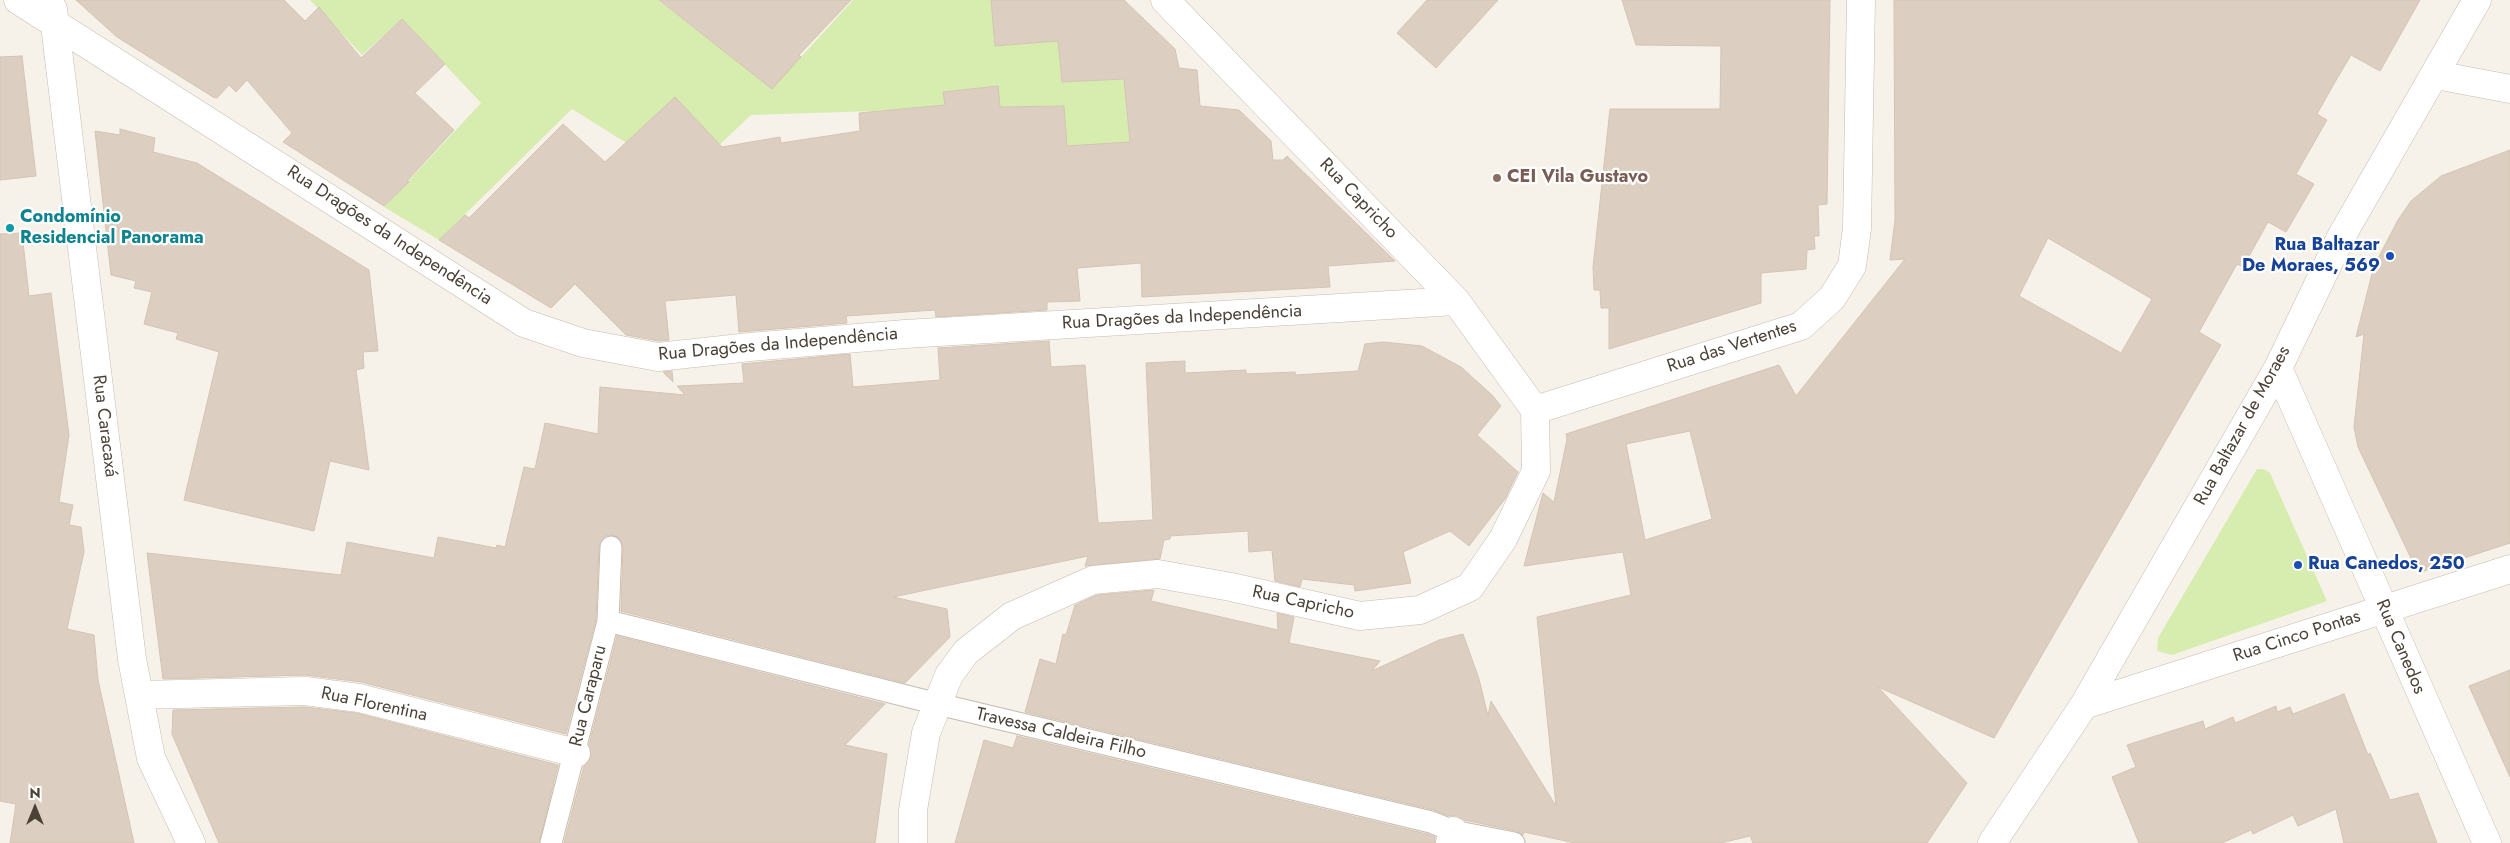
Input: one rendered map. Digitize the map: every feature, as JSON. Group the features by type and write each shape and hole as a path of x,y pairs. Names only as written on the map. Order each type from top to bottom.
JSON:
{"street":[{"name":"Rua Dragões da Independência","path":"18,0 53,11 524,323 583,344 658,357 904,334 1456,301"},
{"name":"Rua Capricho","path":"914,843 914,810 926,733 949,675 966,652 1012,616 1093,580 1158,574 1231,587 1360,616 1420,610 1470,587 1503,539 1536,471 1535,410 1456,301 1165,0"},
{"name":"Rua das Vertentes","path":"1535,410 1801,326 1832,298 1852,266 1857,228 1861,0"},
{"name":"Rua Baltazar de Moraes","path":"1992,843 2084,705 2278,368 2341,237 2436,75 2477,0"},
{"name":"Rua Caracaxá","path":"53,11 130,639 139,695 152,758 190,843"},
{"path":"2436,75 2510,89"},
{"name":"Rua Canedos","path":"2278,368 2487,843"},
{"name":"Rua Cinco Pontas","path":"2084,705 2510,569"},
{"name":"Rua Florentina","path":"139,695 305,690 359,698 576,753"}],"lane":[{"name":"Rua Caraparu","path":"551,843 576,753 608,621 611,547"},
{"name":"Travessa Caldeira Filho","path":"608,621 938,704 1431,822 1452,837 1514,843"}],"green space":[{"path":"310,0 658,0 736,60 791,68 853,0 992,0 995,46 1058,41 1062,82 1125,79 1130,142 1067,147 1064,106 1000,107 997,86 944,92 945,106 876,111 751,115 671,191 641,152 572,109 439,240 384,207 481,103 402,19 362,55"},
{"path":"2257,469 2264,469 2270,473 2327,601 2172,655 2157,651 2158,638"}],"building":[{"path":"76,0 284,0 305,21 319,7 361,58 402,19 445,64 415,93 454,130 407,181 409,182 384,206 283,142 292,133 247,80 236,92 229,85 217,98 213,97 117,37"},
{"path":"659,0 851,0 799,55 801,57 772,89"},
{"path":"991,0 1124,0 1175,49 1179,68 1197,70 1200,106 1239,110 1271,141 1273,160 1283,160 1287,156 1395,261 1328,266 1330,287 1142,297 1141,263 1077,268 1080,301 1047,302 1047,310 936,317 935,310 846,316 847,323 739,332 736,295 665,301 669,340 659,341 626,335 575,284 551,308 439,240 465,215 469,218 563,124 605,162 675,97 722,147 780,137 781,143 860,131 859,113 945,105 943,92 998,86 1000,107 1064,106 1067,146 1130,142 1124,79 1062,82 1058,41 995,46"},
{"path":"1427,0 1498,0 1436,68 1397,33"},
{"path":"1622,0 1830,0 1827,204 1818,205 1819,236 1814,236 1815,249 1807,250 1806,269 1761,273 1761,303 1609,349 1609,308 1601,308 1600,290 1594,290 1593,267 1610,109 1720,109 1721,46 1636,45"},
{"path":"1894,0 2420,0 2380,71 2351,55 2335,82 2317,114 2327,120 2296,174 2314,184 2286,232 2268,222 2243,267 2237,264 2199,332 2221,345 1994,738 1878,687 1967,783 1927,843 1753,843 1750,836 1721,843 1575,843 1524,832 1523,835 1516,831 1464,820 1457,816 1449,816 1434,810 1025,712 1040,659 1056,664 1063,634 1066,635 1075,605 1097,595 1154,590 1151,601 1278,630 1277,613 1294,617 1289,643 1380,661 1372,671 1439,640 1463,634 1479,679 1488,716 1491,701 1556,806 1537,617 1631,595 1623,552 1524,566 1543,493 1554,502 1567,439 1566,434 1779,365 1796,396 1905,259 1890,260 1895,220","holes":["2048,238 2152,299 2121,353 2019,296","1690,431 1712,519 1645,540 1626,444"]},
{"path":"22,56 36,176 0,180 0,57"},
{"path":"120,129 155,138 153,152 197,163 369,270 378,351 363,352 364,368 356,370 369,470 330,461 314,531 184,500 219,352 176,339 178,333 144,324 152,292 134,288 136,281 111,275 95,131 120,135"},
{"path":"2510,150 2510,543 2418,573 2358,447 2354,427 2364,334 2356,337 2374,266 2398,220 2411,201 2441,176"},
{"path":"22,233 29,296 51,293 69,435 59,502 73,505 69,525 81,527 84,552 67,629 94,635 98,680 134,843 10,843 16,804 0,801 0,234"},
{"path":"1049,341 1051,367 1085,365 1098,523 1153,520 1146,363 1185,361 1185,373 1246,370 1246,374 1295,372 1296,375 1358,371 1365,344 1383,342 1422,346 1461,367 1492,395 1501,406 1477,435 1518,472 1505,499 1469,546 1450,531 1403,552 1411,583 1355,591 1354,585 1302,579 1300,587 1275,581 1272,550 1249,552 1248,531 1170,536 1170,539 1164,540 1160,559 1085,566 1088,556 893,597 947,609 950,637 905,683 621,611 623,547 618,537 611,535 605,536 599,546 596,619 566,734 361,682 305,675 163,679 147,553 341,575 347,542 434,558 438,537 496,548 497,545 505,547 524,467 535,469 545,423 598,434 600,387 685,395 677,386 744,383 742,364 850,354 853,387 940,380 938,348"},
{"path":"672,371 673,382 663,372"},
{"path":"617,636 885,704 845,745 887,754 875,843 564,843 584,766 591,757 589,745"},
{"path":"2510,670 2510,777 2469,686"},
{"path":"2344,694 2368,755 2370,753 2390,800 2418,793 2437,843 2344,843 2336,809 2298,826 2293,815 2253,834 2251,830 2222,843 2139,843 2112,777 2136,767 2127,745 2203,721 2205,729 2233,717 2235,723 2276,706 2277,712 2290,707 2293,714"},
{"path":"304,707 356,713 558,765 539,843 219,843 172,734 173,710"},
{"path":"1017,736 1427,834 1435,837 1435,843 955,843 984,740 1013,748"}],"place":[{"name":"CEI Vila Gustavo","path":"1497,178"},
{"name":"Condomínio Residencial Panorama","path":"10,228"},
{"name":"Rua Baltazar De Moraes, 569","path":"2390,256"},
{"name":"Rua Canedos, 250","path":"2298,565"}]}
